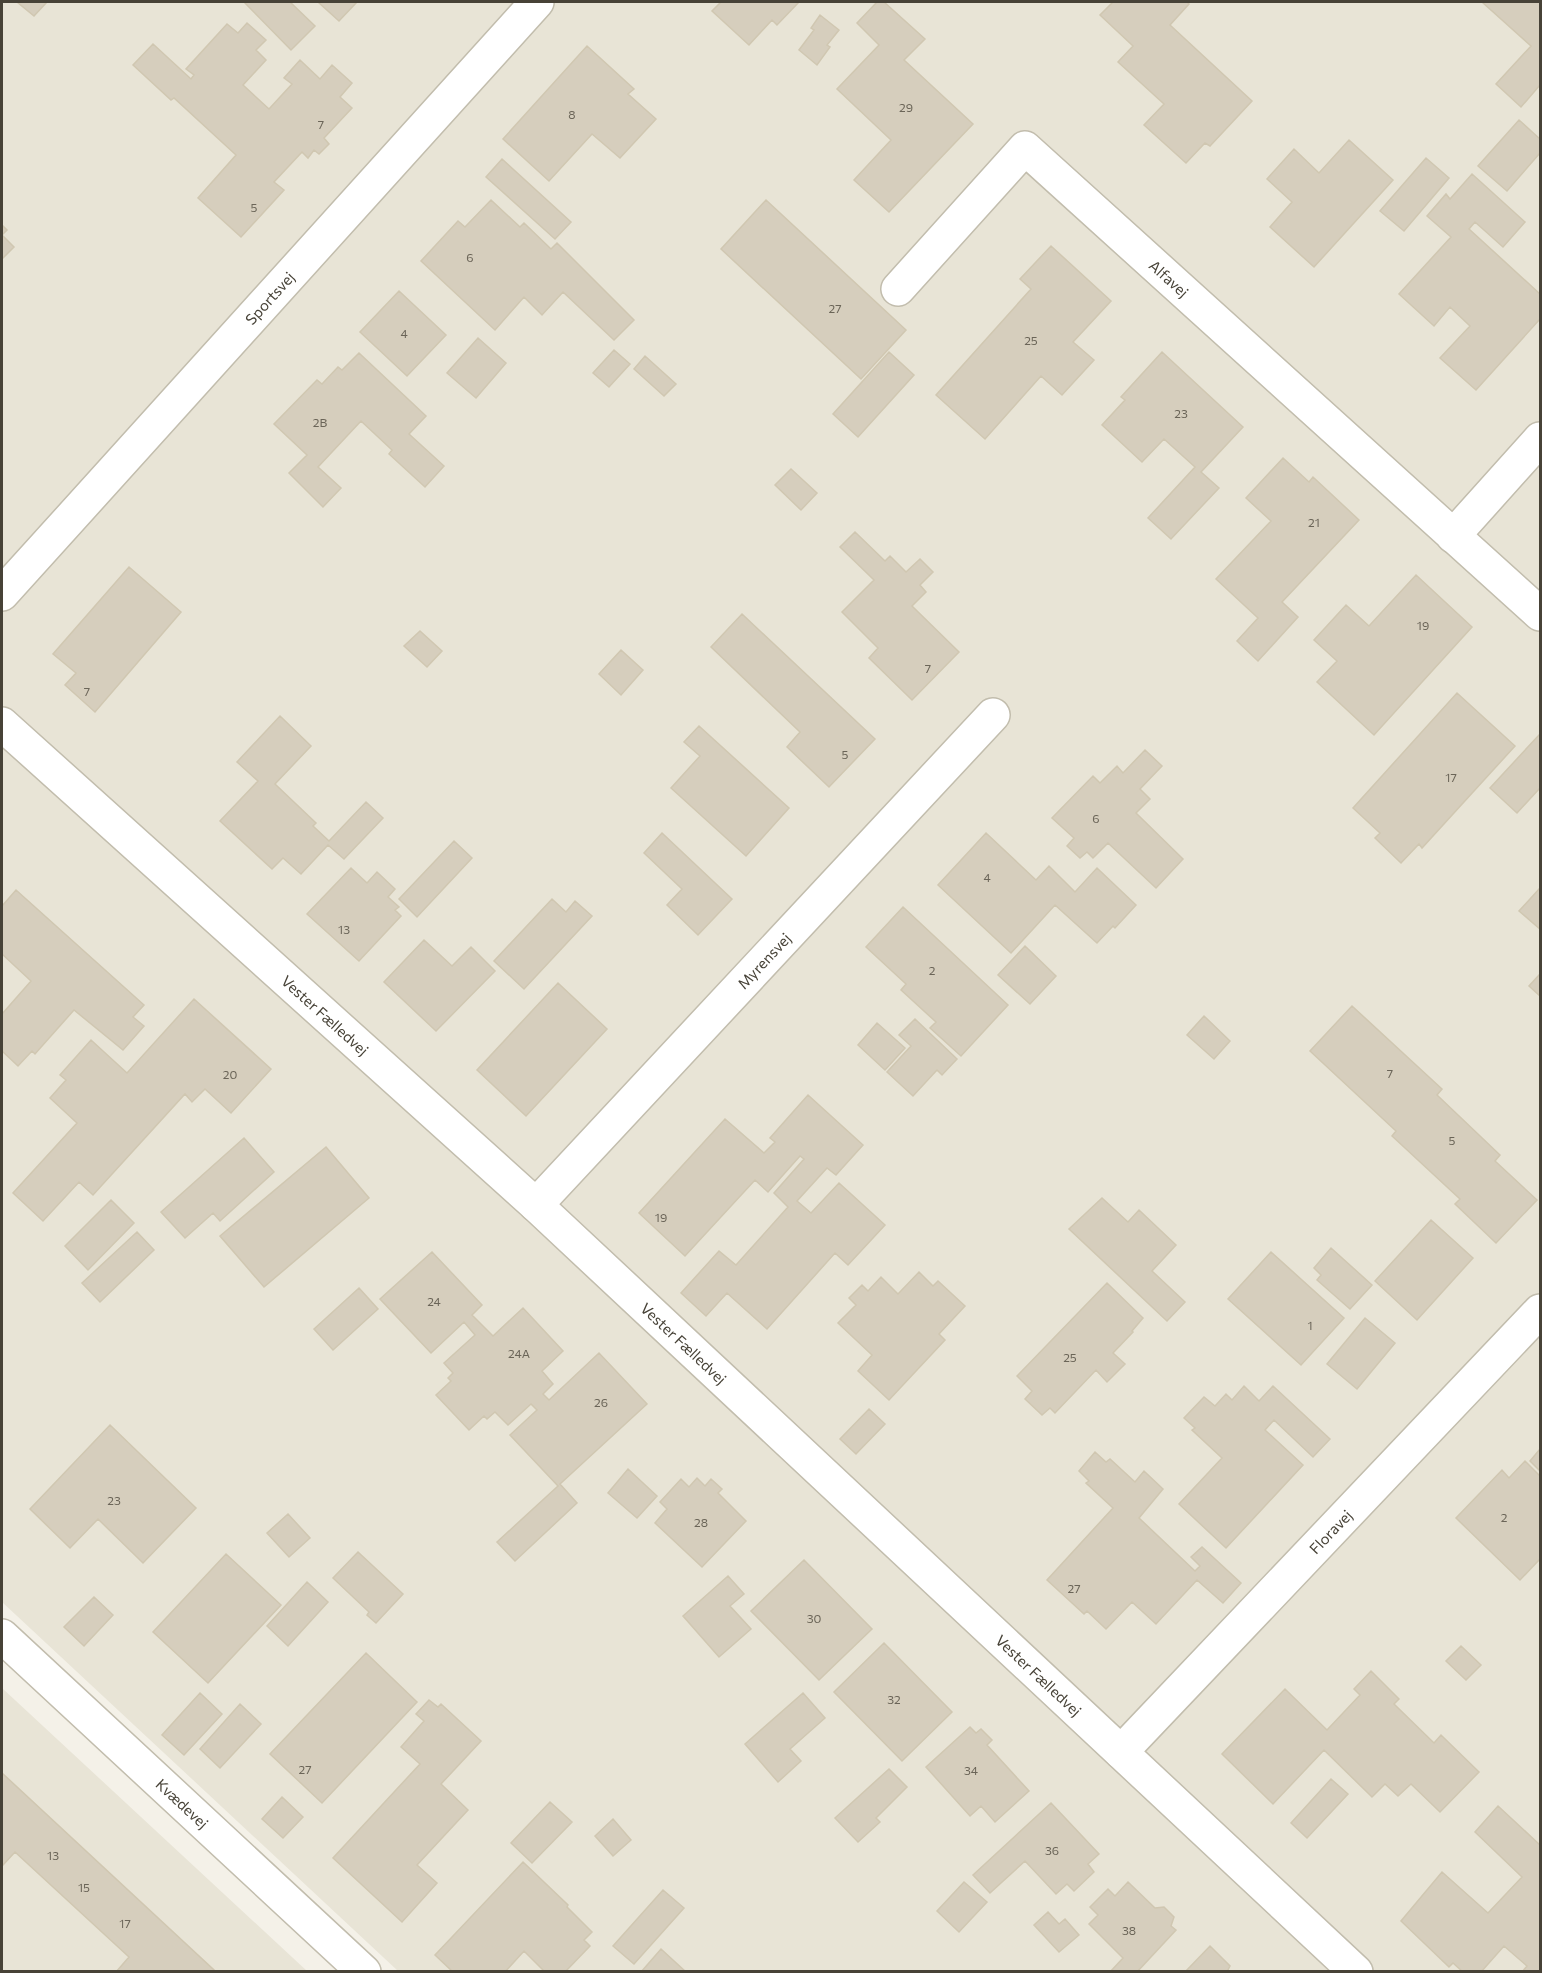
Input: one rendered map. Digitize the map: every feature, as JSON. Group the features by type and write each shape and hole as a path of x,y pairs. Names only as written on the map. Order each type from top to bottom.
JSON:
{"street":[{"name":"Sportsvej","path":"2,594 537,2"},
{"name":"Alfavej","path":"898,289 1025,148 1540,614"},
{"path":"1453,536 1540,439"},
{"name":"Myrensvej","path":"536,1205 993,715"},
{"name":"Vester Fælledvej","path":"2,724 536,1205 1356,1971"},
{"name":"Floravej","path":"1121,1752 1540,1311"},
{"name":"Kvædevej","path":"2,1636 364,1971"}],"shaded area":[{"path":"2,2 1540,2 1540,1971 398,1971 2,1602"},
{"path":"2,1688 307,1971 2,1971"}],"building":[{"path":"17,2 47,2 34,16"},
{"path":"244,2 290,2 315,26 291,50"},
{"path":"318,2 357,2 339,21"},
{"path":"721,2 799,2 777,25 772,20 749,45 712,11"},
{"path":"877,2 884,2 925,39 904,60 973,124 889,212 854,180 891,140 837,89 879,45 857,23"},
{"path":"1113,2 1187,2 1189,4 1170,25 1252,101 1210,146 1205,143 1186,163 1144,125 1164,104 1118,62 1133,46 1100,15"},
{"path":"1482,2 1540,2 1540,85 1521,107 1496,84 1531,46"},
{"path":"820,15 839,30 827,45 830,47 817,65 799,50 814,30 811,28"},
{"path":"247,23 266,40 256,50 266,60 243,85 269,109 292,84 284,78 300,60 320,79 332,65 352,83 340,97 352,108 324,138 329,144 319,154 314,150 308,158 302,152 274,182 284,190 241,237 198,198 236,155 174,98 171,100 133,65 153,44 191,79 194,75 186,69 227,24 238,33"},
{"path":"587,46 634,89 628,94 656,119 620,158 592,134 549,181 503,139"},
{"path":"1519,120 1540,139 1540,153 1507,191 1478,166"},
{"path":"1349,140 1393,180 1314,267 1270,227 1292,202 1267,179 1294,149 1319,173"},
{"path":"1426,158 1449,178 1404,231 1380,211"},
{"path":"502,159 571,222 555,239 486,177"},
{"path":"1472,174 1525,222 1503,247 1475,222 1469,229 1540,294 1540,319 1476,390 1440,358 1470,326 1450,307 1434,326 1399,294 1451,237 1427,216 1446,194 1450,199"},
{"path":"491,200 520,227 524,223 551,249 557,243 634,320 614,340 563,292 542,315 524,297 495,330 421,261 458,221 465,227"},
{"path":"766,200 906,330 861,379 721,249"},
{"path":"2,225 7,230 2,235"},
{"path":"2,235 14,247 2,259"},
{"path":"1051,246 1111,301 1073,342 1094,360 1062,395 1041,376 985,439 936,395 1031,289 1020,279"},
{"path":"399,291 446,335 407,376 360,332"},
{"path":"478,338 506,363 476,398 447,373"},
{"path":"614,350 630,364 609,387 593,373"},
{"path":"889,352 914,375 858,437 833,414"},
{"path":"1162,352 1243,427 1201,472 1219,488 1171,539 1148,518 1195,467 1164,439 1142,462 1102,425 1125,400 1121,397"},
{"path":"359,353 426,416 409,434 444,466 425,487 389,454 392,450 361,421 318,467 341,488 323,507 289,473 307,455 274,424 317,380 322,384 338,367 342,370"},
{"path":"645,356 676,384 664,396 634,369"},
{"path":"1283,458 1309,482 1313,477 1359,520 1282,602 1298,617 1258,661 1237,641 1258,618 1216,579 1271,521 1246,498"},
{"path":"791,469 817,493 801,510 775,485"},
{"path":"855,532 885,561 890,556 906,572 920,559 933,572 920,585 926,592 912,606 959,652 912,700 869,658 878,648 842,612 874,580 840,547"},
{"path":"129,567 181,612 95,712 65,685 76,673 53,654"},
{"path":"1416,575 1472,627 1374,735 1317,682 1337,661 1314,640 1346,605 1369,626"},
{"path":"742,614 875,739 829,787 787,747 800,732 711,647"},
{"path":"420,631 442,651 427,667 404,646"},
{"path":"621,650 643,670 621,695 599,674"},
{"path":"1457,693 1515,746 1422,848 1419,844 1401,863 1375,838 1380,833 1353,808"},
{"path":"280,716 311,746 275,784 316,823 313,826 329,841 366,802 383,818 344,859 328,845 301,874 283,858 272,869 220,821 258,781 237,762"},
{"path":"699,726 789,808 746,856 671,788 700,756 684,742"},
{"path":"1539,735 1540,788 1517,813 1490,788"},
{"path":"1145,750 1162,766 1140,789 1150,799 1136,813 1183,859 1156,888 1108,843 1093,858 1087,852 1080,858 1067,846 1074,838 1052,818 1093,776 1100,783 1117,766 1123,773"},
{"path":"662,833 732,899 698,935 667,905 682,889 644,853"},
{"path":"986,833 1036,880 1049,866 1075,892 1097,868 1136,905 1115,928 1113,926 1097,943 1055,905 1011,953 938,885"},
{"path":"454,841 472,858 417,917 399,899"},
{"path":"351,868 367,883 377,872 395,889 388,897 399,907 395,910 401,916 359,961 307,914"},
{"path":"1540,888 1540,929 1519,911"},
{"path":"16,890 144,1005 133,1017 144,1026 123,1050 74,1010 35,1054 32,1051 18,1066 2,1051 2,1014 31,981 2,954 2,906"},
{"path":"552,899 566,912 575,901 592,916 524,989 494,961"},
{"path":"903,907 1008,1005 961,1056 930,1028 936,1022 901,990 906,984 866,947"},
{"path":"424,940 452,966 471,947 495,971 436,1031 384,982"},
{"path":"1025,946 1056,976 1030,1004 998,975"},
{"path":"1540,974 1540,996 1529,986"},
{"path":"558,983 607,1029 526,1116 477,1070"},
{"path":"194,999 271,1069 231,1113 205,1089 192,1102 185,1094 93,1195 79,1182 43,1221 13,1193 77,1123 50,1098 66,1080 60,1075 91,1040 127,1073"},
{"path":"1352,1006 1442,1089 1437,1095 1500,1155 1495,1161 1537,1200 1496,1243 1455,1204 1460,1199 1392,1136 1396,1131 1310,1051"},
{"path":"1204,1016 1230,1041 1214,1059 1187,1035"},
{"path":"915,1019 957,1059 942,1075 937,1070 913,1096 887,1072 911,1046 899,1035"},
{"path":"877,1023 905,1048 885,1070 858,1045"},
{"path":"808,1095 863,1145 836,1175 827,1168 797,1201 811,1213 839,1183 885,1225 848,1265 835,1253 767,1329 727,1293 706,1316 681,1293 719,1251 736,1265 788,1207 774,1193 804,1159 800,1156 768,1192 755,1180 685,1256 639,1213 725,1119 764,1153 775,1142 770,1138"},
{"path":"244,1138 274,1172 220,1221 213,1213 185,1238 161,1212"},
{"path":"326,1147 369,1198 264,1287 220,1236"},
{"path":"1102,1198 1128,1222 1139,1210 1176,1245 1152,1271 1185,1302 1167,1321 1069,1229"},
{"path":"111,1200 134,1223 88,1270 65,1246"},
{"path":"1431,1220 1473,1258 1417,1320 1375,1281"},
{"path":"137,1232 154,1250 100,1302 82,1283"},
{"path":"1331,1248 1372,1285 1350,1309 1317,1280 1321,1275 1314,1268"},
{"path":"432,1252 482,1305 472,1315 493,1336 523,1308 563,1351 542,1371 553,1384 543,1394 549,1400 599,1353 647,1404 560,1484 577,1503 515,1561 497,1542 558,1486 510,1435 537,1410 531,1404 508,1425 495,1412 487,1419 484,1416 469,1430 436,1395 451,1381 448,1378 453,1373 444,1363 475,1335 464,1322 431,1353 380,1299"},
{"path":"1271,1252 1344,1318 1301,1365 1228,1299"},
{"path":"919,1272 933,1286 938,1281 965,1306 939,1334 945,1340 889,1400 858,1371 872,1355 838,1323 856,1305 849,1298 862,1285 868,1291 881,1277 898,1294"},
{"path":"1107,1283 1143,1318 1113,1353 1125,1364 1107,1382 1096,1370 1055,1413 1050,1408 1042,1415 1025,1399 1032,1391 1017,1376"},
{"path":"359,1288 378,1309 333,1350 314,1329"},
{"path":"1365,1318 1395,1343 1357,1389 1327,1364"},
{"path":"1244,1386 1259,1401 1273,1386 1330,1439 1313,1457 1274,1420 1265,1430 1303,1465 1226,1548 1179,1504 1222,1458 1192,1430 1195,1428 1184,1418 1204,1397 1215,1406 1226,1394 1232,1400"},
{"path":"869,1409 885,1424 856,1454 840,1439"},
{"path":"110,1425 196,1508 143,1563 98,1519 70,1548 30,1509"},
{"path":"1540,1449 1540,1471 1530,1461"},
{"path":"1095,1452 1106,1462 1110,1459 1135,1482 1144,1471 1163,1489 1139,1518 1195,1571 1200,1566 1191,1557 1202,1547 1241,1583 1223,1603 1197,1580 1156,1624 1132,1602 1106,1629 1087,1611 1084,1614 1047,1580 1113,1508 1086,1483 1089,1481 1079,1471"},
{"path":"1525,1461 1540,1476 1540,1559 1520,1580 1456,1518 1502,1470 1509,1478"},
{"path":"628,1469 657,1496 637,1518 608,1493"},
{"path":"697,1478 705,1486 711,1479 722,1489 718,1493 746,1521 702,1567 655,1523 667,1509 660,1502 681,1479 689,1487"},
{"path":"288,1514 310,1538 289,1557 267,1533"},
{"path":"358,1552 403,1594 376,1623 367,1615 369,1612 333,1578"},
{"path":"226,1554 281,1605 208,1683 153,1632"},
{"path":"804,1560 872,1629 819,1680 751,1611"},
{"path":"728,1576 744,1594 730,1606 751,1629 719,1657 683,1616"},
{"path":"307,1582 328,1602 288,1646 267,1626"},
{"path":"94,1597 113,1615 84,1646 64,1627"},
{"path":"884,1643 952,1712 902,1761 834,1692"},
{"path":"1461,1646 1481,1665 1466,1680 1446,1661"},
{"path":"366,1653 417,1702 322,1803 270,1754"},
{"path":"1371,1671 1399,1699 1394,1704 1434,1743 1441,1735 1479,1772 1440,1812 1411,1784 1398,1796 1385,1784 1372,1797 1324,1750 1273,1804 1222,1754 1285,1689 1327,1730 1360,1695 1354,1689"},
{"path":"200,1693 222,1714 184,1755 162,1735"},
{"path":"803,1693 825,1718 790,1749 801,1761 778,1782 745,1744"},
{"path":"429,1700 438,1707 441,1704 481,1741 441,1784 468,1810 417,1865 437,1883 402,1922 333,1858 420,1764 401,1747 424,1721 416,1714"},
{"path":"240,1704 261,1724 220,1768 200,1749"},
{"path":"970,1727 976,1733 981,1729 992,1740 987,1745 1029,1791 995,1822 981,1806 970,1816 926,1767"},
{"path":"889,1769 907,1787 876,1818 880,1822 858,1842 835,1818"},
{"path":"2,1773 214,1970 213,1972 116,1972 129,1957 15,1852 2,1866"},
{"path":"1331,1779 1348,1794 1307,1838 1291,1823"},
{"path":"282,1797 303,1817 283,1838 262,1819"},
{"path":"550,1802 572,1822 532,1863 511,1843"},
{"path":"1051,1803 1099,1854 1088,1864 1094,1872 1074,1891 1067,1884 1056,1894 1025,1861 990,1893 973,1875"},
{"path":"1498,1806 1540,1845 1540,1972 1522,1972 1527,1966 1504,1946 1481,1972 1463,1972 1453,1963 1449,1967 1401,1921 1442,1872 1488,1913 1522,1877 1475,1832"},
{"path":"613,1819 631,1840 613,1856 595,1836"},
{"path":"523,1862 568,1905 567,1907 592,1932 584,1940 590,1946 565,1972 545,1972 524,1951 505,1972 453,1972 435,1955"},
{"path":"964,1882 987,1902 959,1932 937,1911"},
{"path":"1128,1882 1155,1908 1164,1907 1174,1917 1171,1926 1176,1930 1137,1972 1110,1972 1123,1958 1089,1924 1098,1915 1090,1907 1108,1889 1115,1896"},
{"path":"663,1890 684,1908 634,1964 613,1946"},
{"path":"1048,1912 1059,1924 1065,1919 1079,1935 1059,1952 1034,1925"},
{"path":"1210,1946 1230,1966 1227,1972 1185,1972"},
{"path":"661,1949 686,1972 641,1972"}]}
